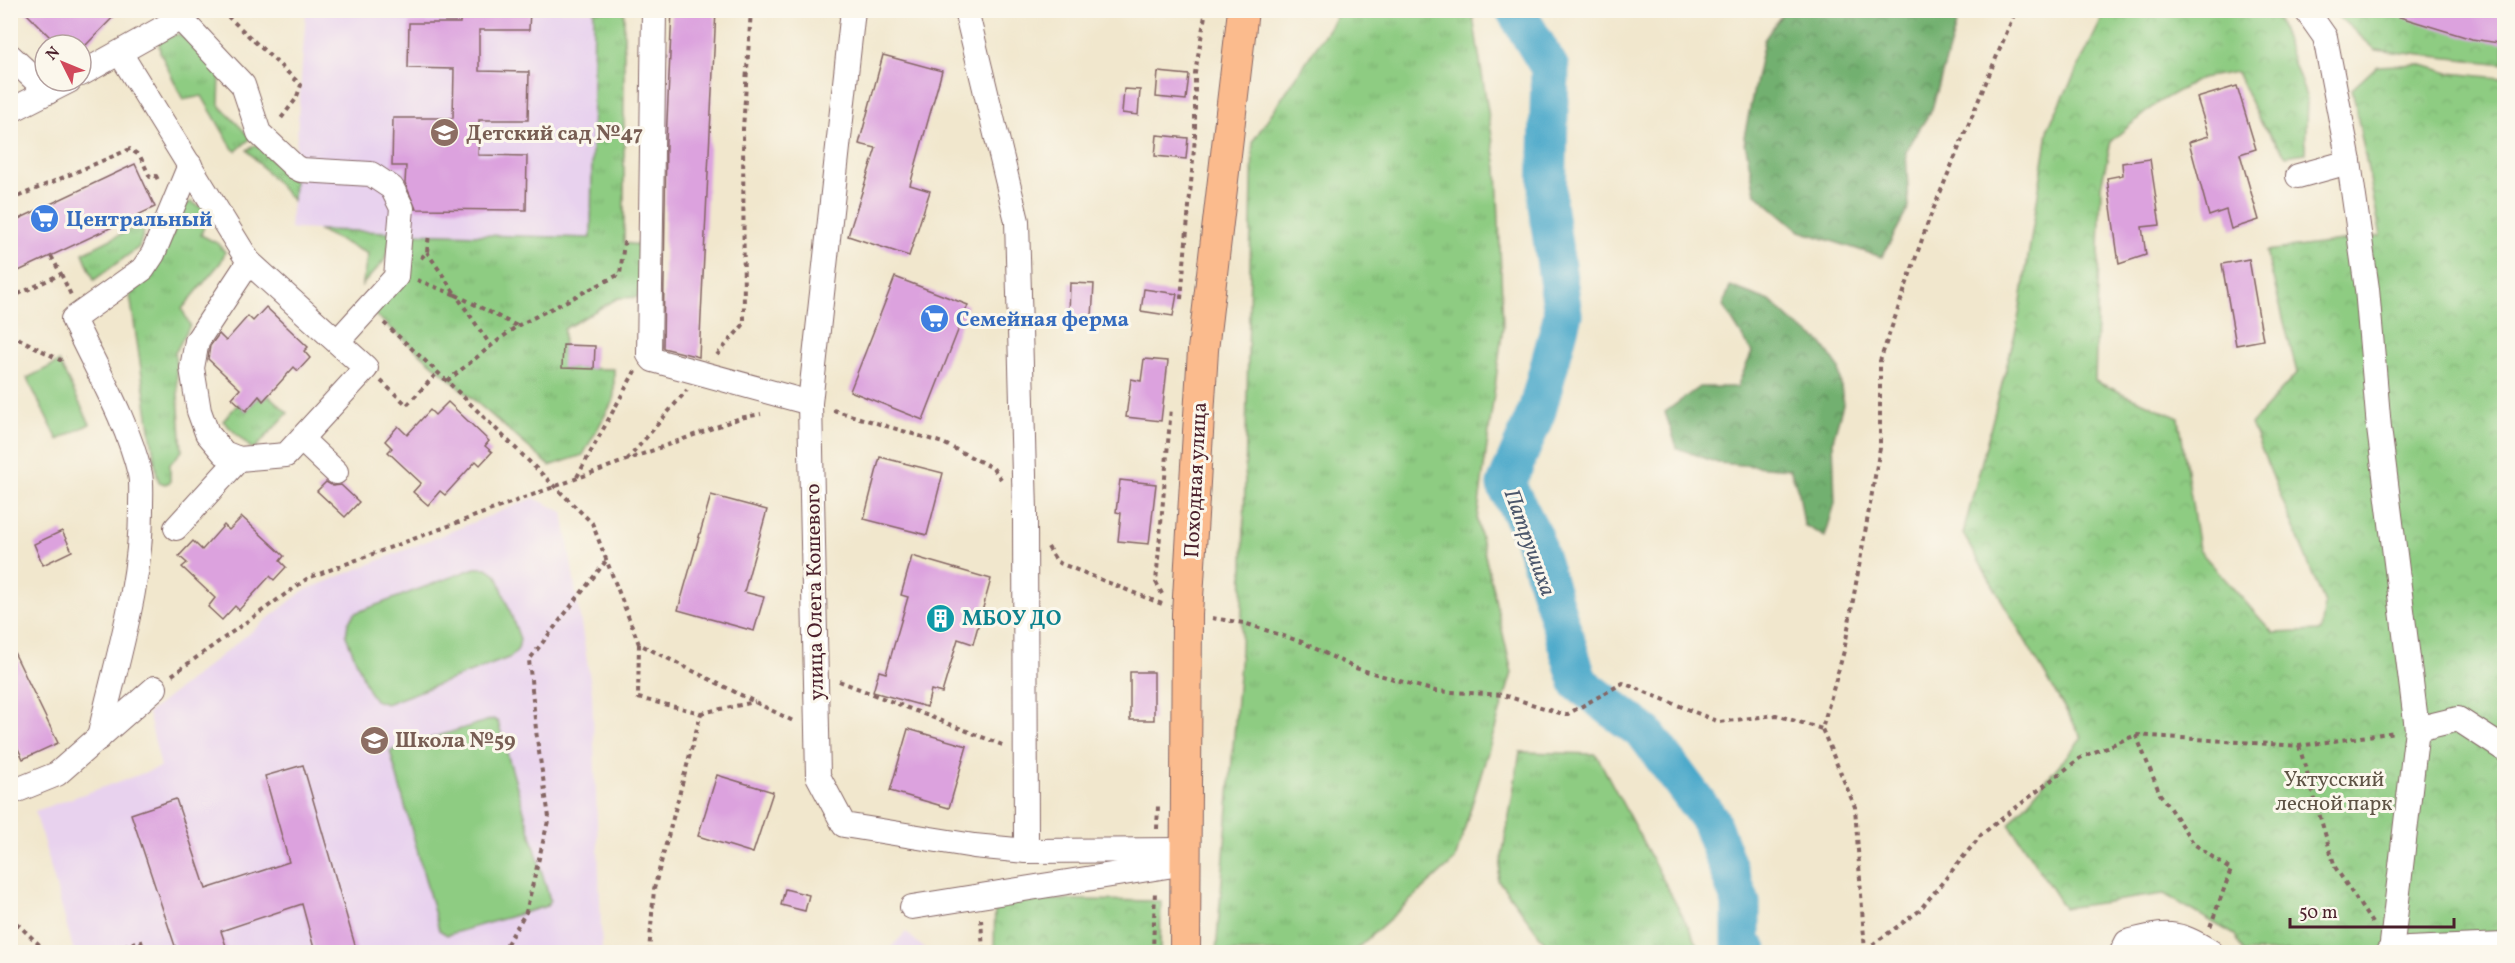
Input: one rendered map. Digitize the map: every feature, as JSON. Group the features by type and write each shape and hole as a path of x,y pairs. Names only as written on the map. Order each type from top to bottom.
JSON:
{"main road":[{"name":"Походная улица","path":"1185,952 1187,614 1203,350 1243,10"}],"street":[{"path":"654,10 649,355 653,360 810,403"},
{"name":"улица Олега Кошевого","path":"853,10 810,403 818,777 844,825 974,846 1026,851 1186,857"},
{"path":"966,10 1017,221 1025,511 1026,851"},
{"path":"2306,10 2325,37 2349,162 2367,289 2379,428 2417,729 2390,952 2408,949 2505,945"},
{"path":"93,68 172,23 182,14 243,85 259,133 298,169 371,174 392,188 402,208 396,277 338,341"},
{"path":"120,53 249,262 366,368 286,455 238,459 224,453 207,433 199,411 192,368 197,341 249,262"},
{"path":"10,56 33,71"},
{"path":"10,111 46,93"},
{"path":"2298,176 2349,162"},
{"path":"99,738 125,633 135,578 141,526 140,476 126,433 73,319 143,269 153,254 190,165"},
{"path":"302,440 336,472"},
{"path":"176,528 238,459"},
{"path":"10,793 57,774 154,688"},
{"path":"2417,729 2458,719 2505,749"},
{"path":"912,907 1186,857"},
{"path":"2122,952 2127,942 2162,933 2189,938 2207,950"}],"path":[{"path":"221,10 301,85 295,102 264,139"},
{"path":"626,460 744,324 743,129 751,10"},
{"path":"1865,952 1855,807 1822,729 1844,651 1880,448 1880,361 1928,222 2016,10"},
{"path":"10,200 130,149 140,156 150,177 156,176 160,185"},
{"path":"447,381 517,326 620,274 624,243 650,242"},
{"path":"427,252 491,346"},
{"path":"10,298 60,274 51,256"},
{"path":"416,279 456,295 517,326"},
{"path":"368,308 438,372 592,523 639,644 638,698 700,713 755,702"},
{"path":"10,334 60,360"},
{"path":"366,368 407,405 438,372"},
{"path":"577,478 629,379"},
{"path":"810,403 943,443 993,468 1058,561 1187,614 1244,623 1302,642 1354,668 1435,691 1503,695 1566,715 1623,683 1719,722 1776,715 1822,729"},
{"path":"154,688 308,578 740,418 770,412"},
{"path":"502,952 526,912 549,817 537,739 529,660 607,561"},
{"path":"639,644 817,733"},
{"path":"816,672 1026,754"},
{"path":"649,952 654,889 700,713"},
{"path":"1865,952 1920,911 1982,834 2080,758 2136,735 2299,746 2417,729"},
{"path":"2136,735 2160,794 2194,844 2231,870 2207,950"},
{"path":"2299,746 2335,867 2390,952"},
{"path":"10,917 47,952"},
{"path":"97,952 141,941 144,952"}],"shaded area":[{"name":"Детский сад №47","path":"306,11 594,11 591,238 290,229"},
{"name":"Школа №59","path":"534,498 563,512 592,692 602,952 74,952 35,811 161,767 148,713 303,591"},
{"path":"906,932 928,952 886,952"}],"green space":[{"path":"594,11 624,11 624,243 646,246 643,297 618,298 564,329 563,368 614,369 614,399 583,455 550,466 371,311 407,233 591,238"},
{"path":"1340,11 1472,11 1497,168 1503,327 1477,520 1512,673 1455,860 1353,952 1216,952 1241,651 1253,141"},
{"path":"1784,11 1960,11 1932,109 1906,151 1909,207 1882,257 1800,231 1755,193 1744,137 1764,40"},
{"name":"Уктусский лесной парк","path":"2106,11 2275,11 2307,99 2305,153 2286,156 2258,118 2237,72 2201,78 2157,103 2111,141 2101,186 2095,381 2179,418 2199,550 2273,633 2321,631 2325,604 2251,424 2297,373 2266,251 2381,236 2352,89 2377,66 2419,64 2449,73 2501,78 2504,76 2504,952 2243,952 2235,935 2164,894 2064,908 2009,824 2082,738 1963,534 2017,326 2049,126"},
{"path":"2332,11 2504,11 2504,64 2376,50"},
{"path":"177,34 185,37 220,75 219,105 251,138 236,151 202,96 183,100 160,52 159,42"},
{"path":"256,145 294,181 293,201 247,150"},
{"path":"191,202 203,208 207,217 201,235 219,244 225,252 221,262 182,309 190,325 175,353 182,451 170,464 170,482 165,484 159,482 157,476 130,295 164,253 186,204"},
{"path":"147,221 139,247 94,280 83,253"},
{"path":"318,230 394,232 384,261 362,285 368,254"},
{"path":"1730,286 1770,301 1795,324 1821,342 1839,368 1843,404 1833,440 1835,503 1825,537 1804,525 1799,493 1790,469 1718,463 1677,448 1665,412 1699,387 1737,387 1752,352 1723,306"},
{"path":"59,362 90,424 58,440 27,378"},
{"path":"268,395 288,413 255,448 251,448 223,421 238,404 246,411 259,396 263,401"},
{"path":"475,568 487,568 497,575 520,639 518,649 511,657 386,704 375,700 368,690 346,636 348,623 355,613"},
{"path":"493,719 498,722 550,900 547,906 447,935 439,930 390,751"},
{"path":"1520,752 1596,754 1699,947 1699,952 1552,952 1498,880"},
{"path":"995,899 1161,901 1160,952 994,952"}],"building":[{"path":"23,10 120,10 93,38 93,33 46,33"},
{"path":"460,10 530,10 529,30 479,30 479,71 529,72 528,120 479,120 478,155 527,156 526,210 416,209 405,183 406,166 392,166 393,118 453,118 454,69 408,68 409,23 460,23"},
{"path":"672,10 716,10 699,357 663,348 666,142"},
{"path":"2394,10 2505,10 2505,44 2472,39 2393,15"},
{"path":"883,55 942,71 910,185 930,191 909,256 848,236 876,148 859,144"},
{"path":"1158,72 1189,75 1186,100 1156,97"},
{"path":"2237,86 2256,149 2240,154 2259,220 2231,229 2226,210 2209,216 2189,142 2209,136 2197,98"},
{"path":"1124,89 1140,90 1138,115 1122,113"},
{"path":"1157,135 1188,138 1186,159 1155,156"},
{"path":"2150,159 2160,225 2142,227 2146,255 2119,264 2107,178 2123,175 2122,163"},
{"path":"135,164 155,207 10,275 10,223"},
{"path":"2249,259 2263,340 2236,345 2222,264"},
{"path":"895,277 968,305 923,420 850,391"},
{"path":"1070,283 1094,284 1092,317 1069,316"},
{"path":"1144,289 1177,294 1173,316 1141,311"},
{"path":"266,307 308,347 304,351 310,358 298,371 294,367 263,401 259,396 246,411 232,398 240,389 208,359 210,346 219,334 226,341 248,316 253,321"},
{"path":"563,345 595,346 594,369 562,368"},
{"path":"1144,359 1168,361 1161,421 1126,417 1131,379 1141,381"},
{"path":"448,402 489,441 485,446 492,452 480,465 476,461 445,495 440,491 428,505 413,492 421,483 388,452 392,448 385,441 398,426 407,435 430,410 435,415"},
{"path":"880,457 943,473 927,535 864,519"},
{"path":"1120,480 1156,484 1149,544 1118,541 1121,513 1116,512"},
{"path":"326,482 333,486 341,485 359,502 345,517 317,491"},
{"path":"711,495 767,510 744,592 764,597 754,631 678,610"},
{"path":"242,517 284,556 280,561 286,567 274,580 270,576 239,610 235,606 222,620 208,607 215,598 182,567 187,563 179,556 193,541 202,550 224,525 229,530"},
{"path":"62,531 72,551 43,565 34,544"},
{"name":"МБОУ ДО","path":"912,556 991,579 973,644 958,639 942,693 931,690 927,707 873,692 879,671 886,673 908,597 901,595"},
{"path":"10,644 58,743 23,759 10,732"},
{"path":"1130,672 1154,672 1154,720 1130,720"},
{"path":"908,729 967,746 949,808 890,791"},
{"path":"303,765 357,952 315,952 302,904 221,931 228,952 177,952 131,814 176,799 206,889 289,862 265,776"},
{"path":"717,775 773,792 753,853 698,836"},
{"path":"785,889 809,895 805,911 781,905"}],"waterway":[{"name":"Патрушиха","path":"1515,10 1550,68 1547,204 1563,314 1537,411 1506,485 1532,534 1579,683 1646,734 1710,820 1741,903 1741,947 1749,952"}],"place":[{"name":"Детский сад №47","path":"445,133"},
{"name":"Центральный","path":"45,219"},
{"name":"Семейная ферма","path":"935,319"},
{"name":"МБОУ ДО","path":"941,618"},
{"name":"Школа №59","path":"374,740"}]}
